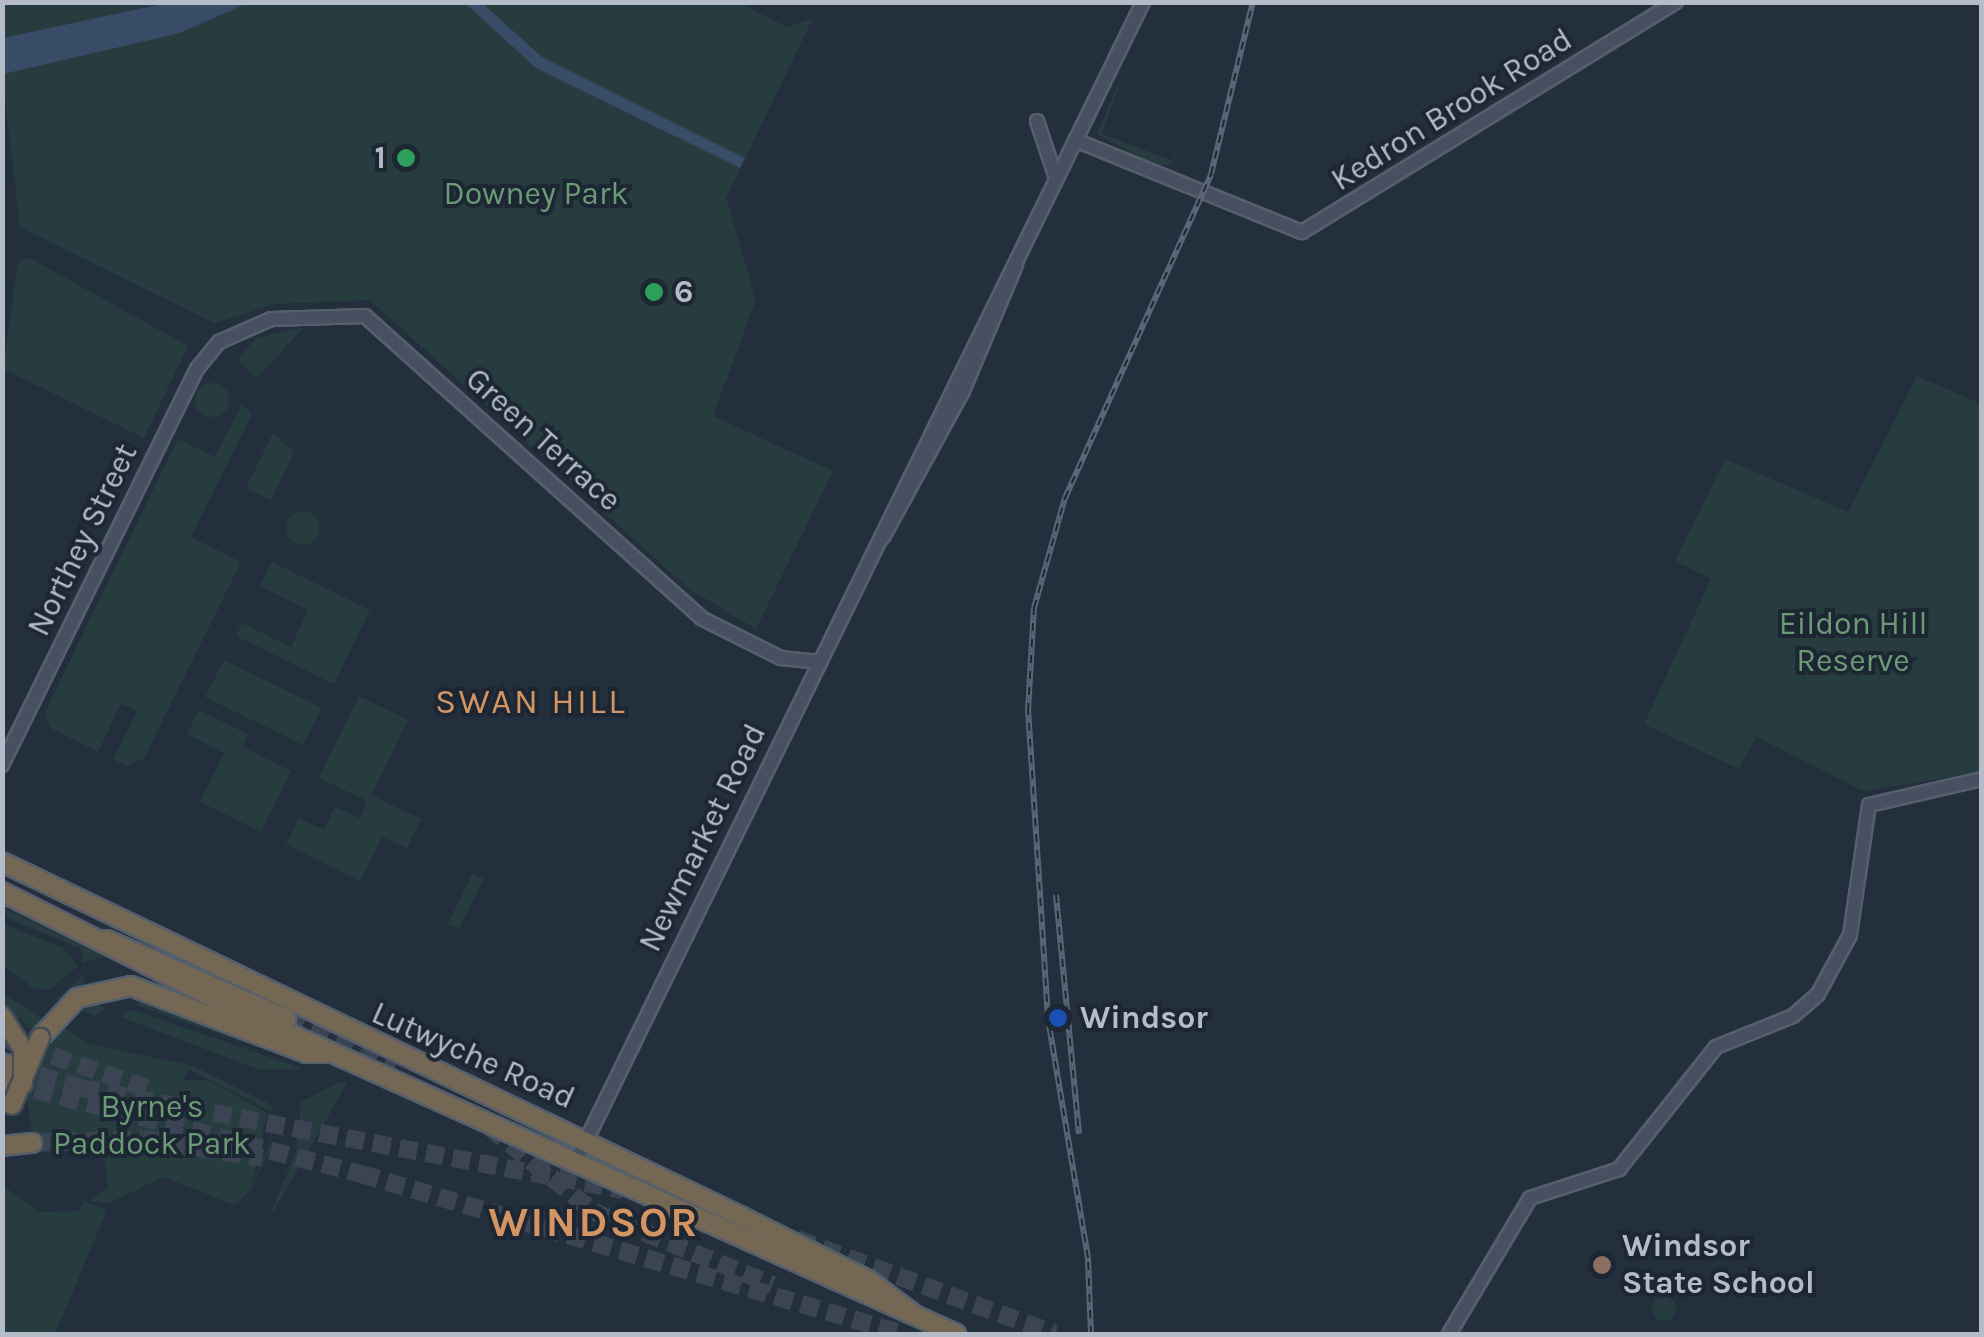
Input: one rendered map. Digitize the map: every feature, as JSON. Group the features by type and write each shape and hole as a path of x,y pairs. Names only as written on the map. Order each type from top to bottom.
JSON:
{"highway":[{"name":"Lutwyche Road","path":"7,866 582,1149 868,1280 912,1313 956,1334"},
{"name":"Lutwyche Road","path":"2,892 337,1052 582,1149"},
{"path":"97,938 130,943 286,1019"},
{"path":"9,1075 62,1008 90,992 142,988 294,1049 337,1052"},
{"path":"2,1016 23,1049 9,1075 2,1114"},
{"path":"2,1146 32,1143"}],"street":[{"name":"Newmarket Road","path":"582,1149 1143,2"},
{"name":"Kedron Brook Road","path":"1075,140 1279,229 1307,230 1676,2"},
{"path":"1037,120 1056,178"},
{"name":"Green Terrace","path":"219,342 271,319 365,316 701,618 781,658 820,662"},
{"name":"Northey Street","path":"2,765 197,369 219,342"},
{"path":"1449,1334 1530,1198 1624,1166 1716,1047 1786,1020 1818,994 1850,935 1869,805 1982,779"}],"green space":[{"name":"Downey Park","path":"737,2 787,27 813,18 726,198 756,300 713,416 833,471 756,629 688,588 370,300 275,304 214,323 20,227 2,74 25,65 180,33 248,3"},
{"path":"2,3 167,3 3,39"},
{"path":"1127,63 1102,134 1171,160 1181,139 1171,165 1158,166 1164,170 1097,134"},
{"path":"28,257 188,346 144,438 3,369 18,263"},
{"path":"304,327 256,379 238,359 256,338"},
{"name":"Eildon Hill Reserve","path":"1917,376 1981,404 1981,772 1863,791 1756,737 1739,769 1644,724 1711,579 1675,561 1725,459 1848,512"},
{"path":"212,383 224,388 229,400 224,412 212,417 200,412 195,400 200,388"},
{"path":"242,404 252,414 191,537 241,562 144,758 126,766 113,759 137,711 121,704 98,752 50,728 45,712 178,439 215,457"},
{"path":"273,433 294,452 271,500 246,488"},
{"path":"303,511 315,516 320,528 315,540 303,545 291,540 286,528 291,516"},
{"path":"272,562 370,610 334,684 236,636 242,623 291,647 308,610 260,586"},
{"path":"224,660 322,708 303,745 205,697"},
{"path":"359,696 408,720 371,795 421,819 407,848 382,837 360,881 286,844 299,818 324,830 335,807 360,818 367,801 319,778"},
{"path":"199,710 248,734 243,747 291,771 261,832 200,802 224,753 187,734"},
{"path":"472,874 484,879 459,929 448,924"},
{"path":"4,908 103,956 82,963 82,949 9,919"},
{"path":"2,924 62,947 78,966 48,991 32,987 3,966"},
{"path":"84,975 83,987 105,1009 95,1016 56,1000"},
{"path":"2,993 43,1018 34,1032 3,1004"},
{"path":"140,996 164,1002 275,1053 136,1005"},
{"path":"130,1009 304,1069 260,1070 121,1017"},
{"name":"Byrne's Paddock Park","path":"59,1025 90,1044 194,1066 272,1105 272,1112 188,1069 183,1080 208,1080 267,1113 252,1184 269,1146 272,1114 271,1149 250,1190 235,1205 163,1177 109,1203 91,1201 108,1187 102,1144 35,1151 27,1097"},
{"path":"339,1082 347,1083 267,1223 296,1151 301,1102"},
{"path":"2,1185 39,1212 79,1211 84,1201 107,1210 55,1334 4,1334"},
{"path":"1664,1297 1673,1300 1673,1318 1664,1321 1655,1318 1652,1309 1655,1300"}],"water":[{"path":"167,3 248,3 180,33 3,74 3,38"},
{"path":"465,3 482,3 542,57 745,158 740,168 536,68"}],"tunnel":[{"path":"286,1019 393,1072"},
{"path":"2,1038 151,1090"},
{"path":"13,1067 81,1088 623,1190"},
{"path":"9,1083 361,1174 903,1334"},
{"path":"489,1127 594,1212 773,1285"},
{"path":"32,1143 143,1139 263,1158"},
{"path":"797,1239 1055,1334"}],"railway":[{"path":"1091,1334 1088,1258 1048,1018 1028,711 1034,608 1065,498 1211,174 1253,2"},
{"path":"1056,895 1079,1134"}],"place":[{"name":"1","path":"406,158"},
{"name":"6","path":"654,292"},
{"name":"Windsor","path":"1058,1018"},
{"name":"Windsor State School","path":"1602,1265"}],"district":[{"name":"SWAN HILL","path":"531,702"},
{"name":"WINDSOR","path":"594,1222"}]}
